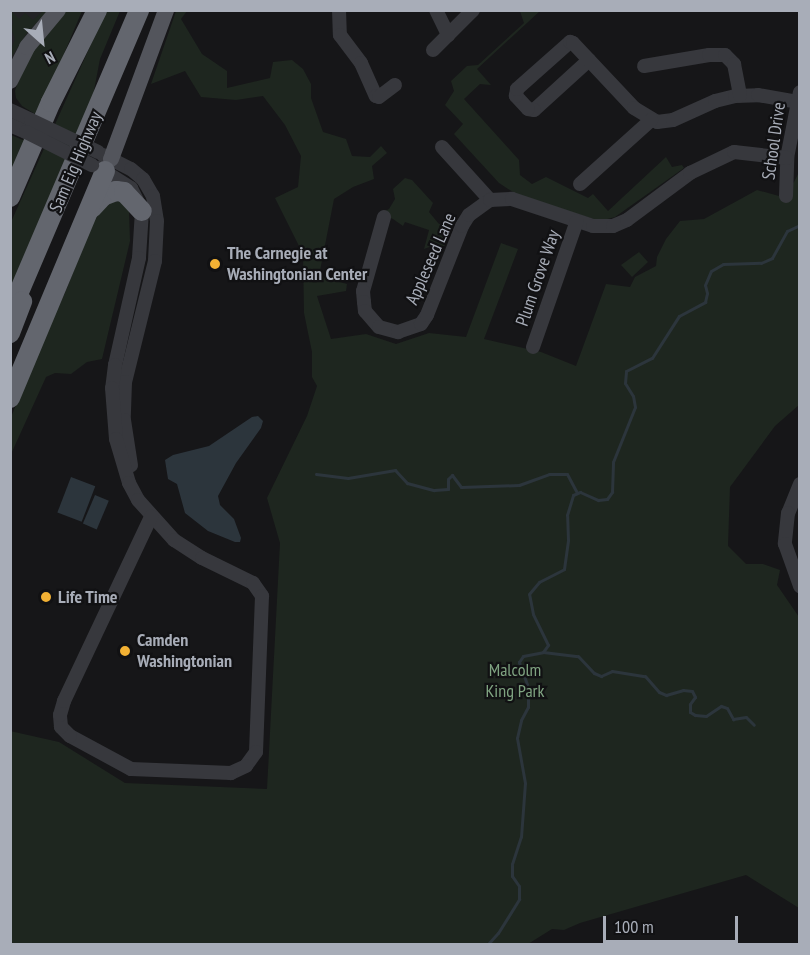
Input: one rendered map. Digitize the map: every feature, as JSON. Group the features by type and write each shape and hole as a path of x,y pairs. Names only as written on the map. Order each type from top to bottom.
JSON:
{"highway":[{"path":"10,197 51,102 97,10"},
{"path":"99,105 106,61 126,10"},
{"name":"Sam Eig Highway","path":"10,313 140,10"},
{"path":"10,398 90,210 102,162"},
{"path":"90,210 103,195 116,191 124,192 142,211"},
{"path":"10,333 48,228"}],"main road":[{"path":"10,81 27,47 58,10"},
{"path":"102,162 166,10"}],"street":[{"path":"339,10 340,34 361,63 376,96 380,98 395,85"},
{"path":"436,10 448,35"},
{"path":"433,50 473,10"},
{"path":"589,60 534,110 528,109 516,96 517,89 568,42 573,43 589,60 634,108 651,120 673,120 715,101 740,95 798,97"},
{"path":"644,66 709,55 725,55 734,64 740,95"},
{"name":"School Drive","path":"786,196 787,158 798,97"},
{"path":"10,110 28,126 102,162 137,174 150,190 157,221 155,261 124,387 129,458 142,504"},
{"path":"580,184 651,120"},
{"path":"10,125 28,126"},
{"path":"442,147 490,200 512,199 593,226 613,226 627,220 690,173 734,152 787,158"},
{"path":"102,162 131,188 142,211 139,258 115,365 112,410 121,461 129,483 151,517 174,540 253,583 262,596 256,752 246,766 231,773 131,769 69,736 61,727 60,716 64,700 151,517"},
{"name":"Appleseed Lane","path":"384,218 363,291 365,311 379,327 398,332 421,324 427,315 462,226 469,215 490,200"},
{"name":"Plum Grove Way","path":"533,347 577,221"},
{"path":"139,258 155,261"},
{"path":"800,484 788,513 786,544 800,586"}],"shaded area":[{"path":"11,11 56,11 11,78"},
{"path":"258,416 263,421 261,428 236,463 218,496 220,505 234,519 241,538 240,542 235,542 208,531 185,513 177,484 168,479 165,460 173,455 209,446 252,417"},
{"path":"71,477 95,486 82,522 57,512"},
{"path":"95,495 109,501 97,529 83,524"}],"green space":[{"path":"11,11 19,19 25,13 33,20 43,11 47,11 27,33 11,58 11,49 15,39 11,28 13,23"},
{"path":"65,11 82,11 11,180 11,135 23,140 35,114 22,106 16,98 15,91 20,75 29,57"},
{"path":"106,11 120,11 100,59 90,111 11,299 11,222"},
{"name":"Malcolm King Park","path":"176,11 187,11 181,19 202,54 227,71 227,88 270,78 273,62 292,60 303,69 311,84 311,98 323,132 346,139 352,156 370,157 381,146 387,153 372,166 374,179 353,187 334,199 319,276 347,284 346,291 317,296 331,339 366,334 396,344 429,333 466,337 501,243 518,249 484,339 541,352 576,366 606,284 630,287 635,277 656,266 657,257 666,239 680,221 704,219 757,190 779,196 794,182 799,172 799,405 775,426 730,487 728,546 746,564 763,564 780,570 777,585 799,617 799,908 746,875 580,923 564,930 552,929 528,944 11,944 10,731 59,742 125,783 267,789 280,543 267,498 307,416 317,386 312,377 312,352 304,313 303,254 275,198 298,187 301,156 285,125 263,96 236,100 201,97 185,71 151,84"},
{"path":"520,11 540,11 477,69 491,85 480,84 464,99 519,160 520,175 532,184 546,177 588,198 593,194 608,211 666,157 672,167 682,165 684,168 615,217 600,221 519,196 499,183 454,134 463,124 445,105 454,91 451,81 467,66 478,65 524,23"},
{"path":"405,178 412,180 433,203 429,212 439,224 454,222 441,255 435,245 424,249 429,230 405,222 403,226 379,214 389,209 395,199 393,189"},
{"path":"118,201 126,205 129,211 130,241 102,359 87,362 71,374 55,373 46,377 11,454 11,417 46,332 65,293 100,205"},
{"path":"639,252 648,262 632,277 621,265"}],"waterway":[{"path":"488,944 498,933 519,899 519,886 512,876 512,864 521,837 525,783 517,738 521,720 528,707 528,687 519,662 523,656 543,652 548,645 533,614 529,594 539,582 564,569 568,540 567,515 573,495 580,492 598,500 607,499 612,492 613,462 635,407 633,396 625,383 626,371 652,358 679,316 705,302 707,293 705,285 711,271 723,264 761,263 772,258 787,231 800,225"},
{"path":"316,474 348,478 395,470 407,483 434,490 448,489 448,479 452,475 461,487 519,485 549,474 567,474 577,493"},
{"path":"543,652 578,656 594,673 601,676 612,671 645,676 659,692 666,695 683,690 692,691 695,697 690,704 690,712 695,715 706,716 721,706 727,708 733,719 746,717 754,725"}],"place":[{"name":"The Carnegie at Washingtonian Center","path":"215,264"},
{"name":"Life Time","path":"46,597"},
{"name":"Camden Washingtonian","path":"125,651"}]}
